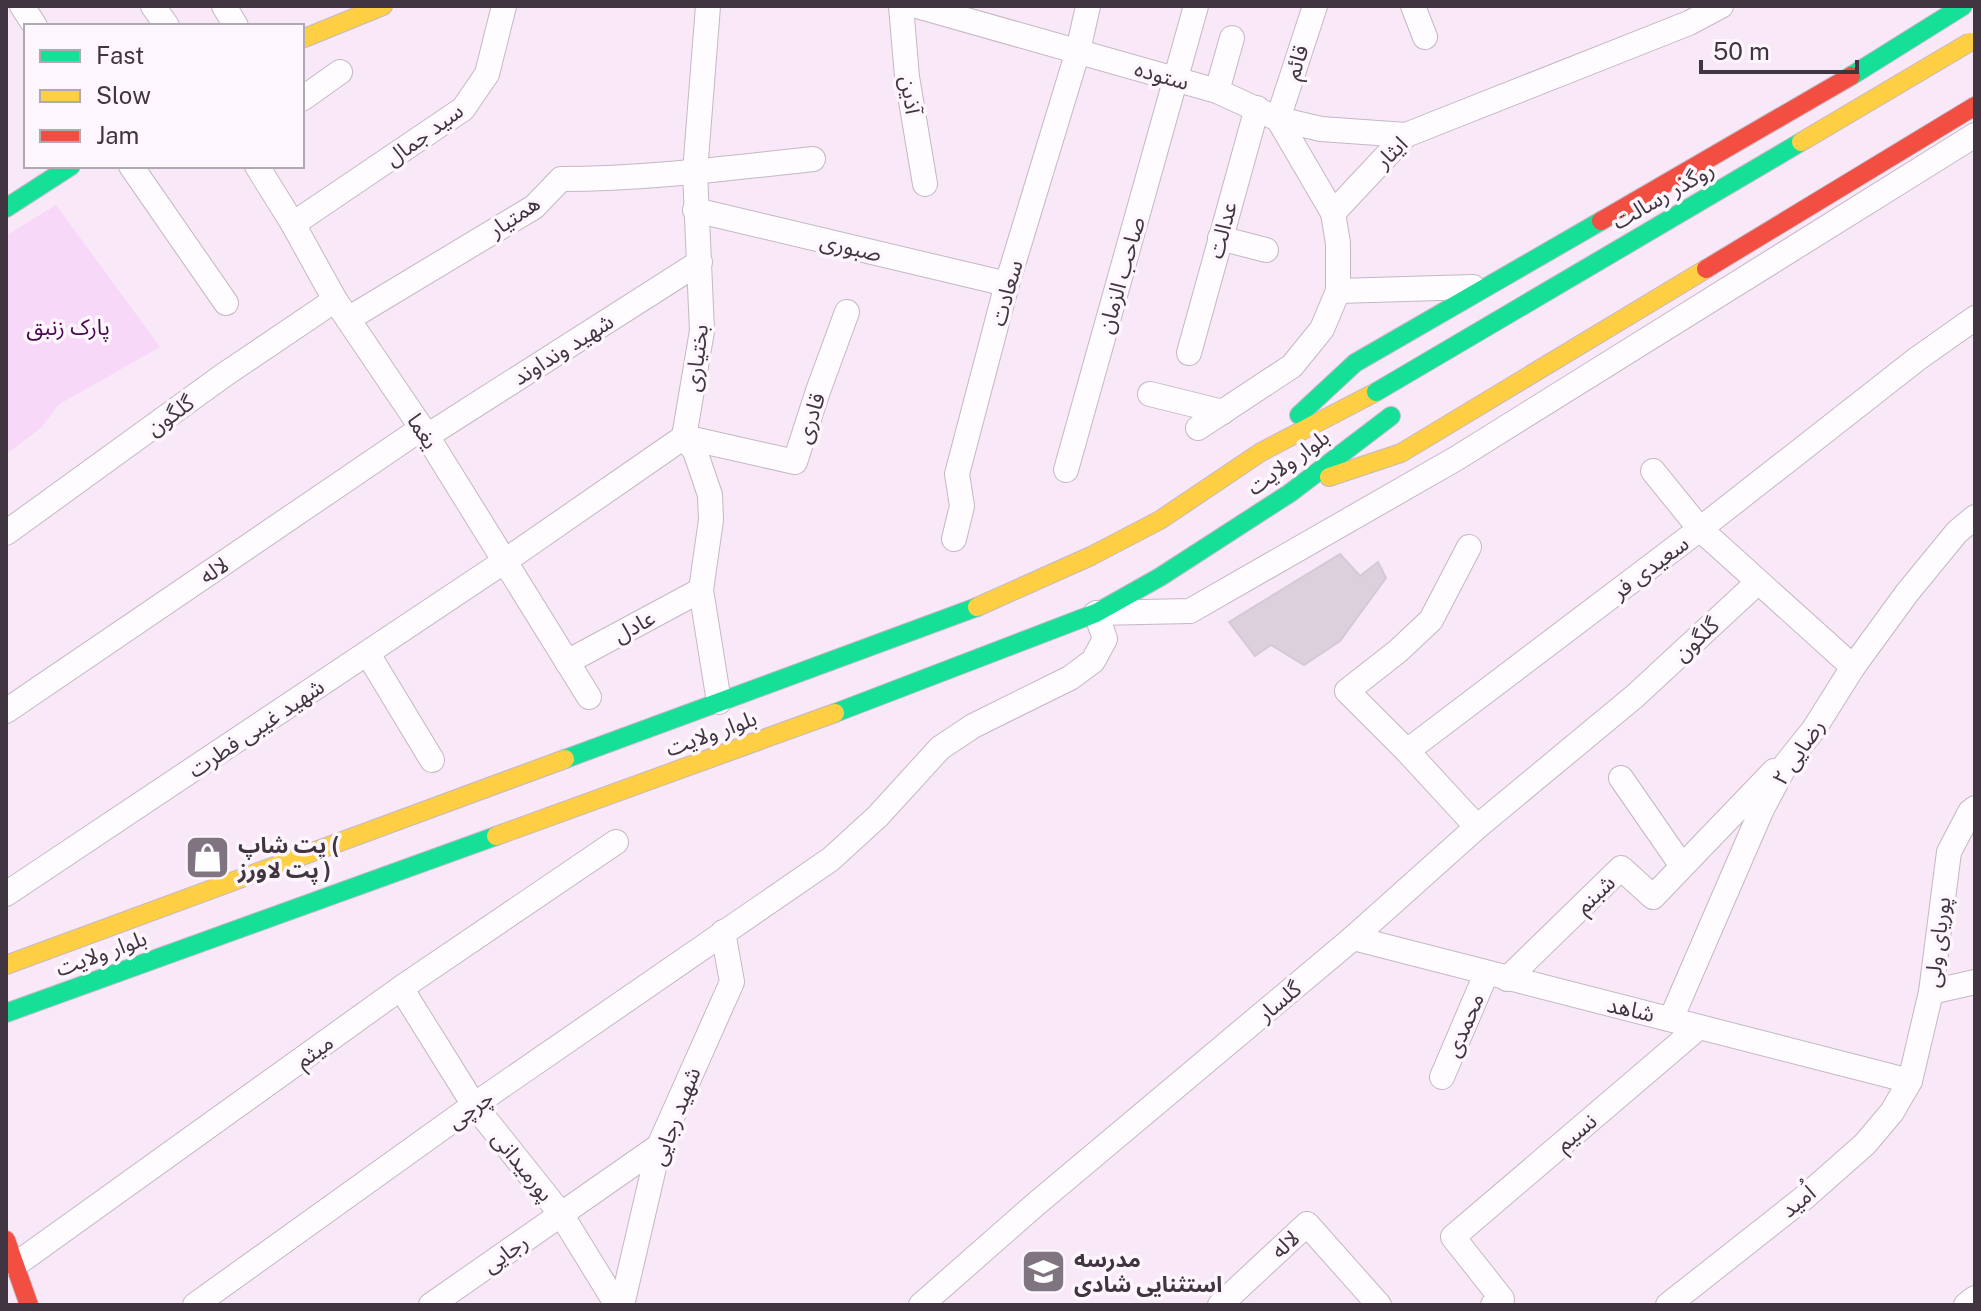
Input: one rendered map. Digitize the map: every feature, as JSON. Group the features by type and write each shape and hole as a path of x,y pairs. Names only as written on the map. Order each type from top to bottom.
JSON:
{"main road":[{"path":"304,38 383,6"},
{"path":"1261,452 1355,363 1916,37 1963,6"},
{"path":"1916,37 1939,47 1958,67"},
{"name":"روگذر رسالت","path":"1376,392 1975,39"},
{"path":"1290,493 1323,478 1401,453 1968,103"},
{"path":"6,208 68,168"},
{"name":"بلوار ولایت","path":"6,965 980,606 1091,556 1160,520 1261,452 1376,392"},
{"name":"بلوار ولایت","path":"6,1013 882,696 1096,613 1160,577 1290,493 1398,412"},
{"path":"6,1240 29,1305"}],"street":[{"path":"22,6 34,24"},
{"path":"153,6 166,24"},
{"path":"224,6 235,24"},
{"name":"سید جمال","path":"293,224 463,109 487,74 504,6"},
{"name":"بختیاری","path":"684,437 702,331 695,172 708,6"},
{"name":"آذین","path":"901,6 907,77 925,184"},
{"name":"ستوده","path":"917,6 999,17 1078,51 1217,91 1267,113 1321,129 1406,135"},
{"name":"سعادت","path":"954,539 962,506 957,474 1007,284 1078,51 1088,6"},
{"name":"صاحب الزمان","path":"1066,470 1196,6"},
{"name":"قائم","path":"1267,113 1315,6"},
{"path":"1413,6 1425,37"},
{"name":"ایثار","path":"1333,213 1406,135 1685,14 1721,6"},
{"path":"1217,91 1232,38"},
{"path":"304,98 340,72"},
{"path":"1198,428 1292,366 1322,329 1338,291 1338,243 1333,213 1267,113"},
{"name":"عدالت","path":"1189,353 1220,238 1267,113"},
{"path":"1096,613 1190,611 1457,458 1975,135"},
{"path":"695,172 813,159"},
{"path":"132,168 226,303"},
{"name":"یغما","path":"258,168 342,309 424,432 589,697"},
{"name":"همتیار","path":"342,309 534,207 561,179 695,172"},
{"name":"صبوری","path":"695,210 1007,284"},
{"path":"1220,238 1266,250"},
{"name":"شهید ونداوند","path":"424,432 700,262"},
{"path":"1338,291 1487,286"},
{"name":"گلگون","path":"6,533 224,375 342,309"},
{"name":"قادری","path":"684,437 795,462 847,312"},
{"name":"سعیدی فر","path":"1407,751 1700,529 1917,359 1975,318"},
{"path":"1150,394 1223,412"},
{"name":"لاله","path":"6,711 424,432"},
{"path":"684,437 695,451 710,495 711,520 701,590 719,702"},
{"name":"شهید غیبی فطرت","path":"6,894 368,654 684,437"},
{"path":"1653,471 1700,529 1853,667"},
{"name":"رضایی ۲","path":"1671,1019 1762,809 1786,764 1814,729 1853,667 1907,593 1957,532 1975,517"},
{"path":"1469,547 1431,620 1347,691 1477,827"},
{"name":"گلگون","path":"1635,696 1757,583"},
{"name":"عادل","path":"567,662 701,590"},
{"name":"چرچی","path":"195,1305 474,1105 831,859 878,816 940,748 973,726 1070,678 1093,661 1105,639 1096,613"},
{"path":"368,654 432,760"},
{"name":"گلسار","path":"921,1305 1036,1204 1353,938 1477,827 1635,696"},
{"name":"شبنم","path":"1496,977 1621,868 1653,897 1814,729"},
{"path":"1621,778 1682,866"},
{"name":"پوریای ولی","path":"1910,1081 1931,992 1949,852 1975,808"},
{"name":"میثم","path":"15,1265 401,988 616,842"},
{"name":"شهید رجایی","path":"619,1305 659,1146 732,982 723,932"},
{"name":"شاهد","path":"1353,938 1910,1081"},
{"name":"محمدی","path":"1442,1077 1496,977"},
{"path":"1931,992 1975,982"},
{"name":"پورمیدانی","path":"401,988 474,1105 561,1214 619,1305"},
{"name":"نسیم","path":"1501,1303 1453,1237 1699,1027"},
{"name":"اُمید","path":"1668,1305 1805,1197 1865,1144 1892,1112 1910,1081"},
{"name":"رجایی","path":"431,1305 659,1146"},
{"name":"لاله","path":"1220,1305 1307,1224 1379,1305"},
{"path":"1966,1305 1975,1298"}],"green space":[{"name":"پارک زنبق","path":"56,205 160,347 58,405 41,428 6,454 6,236"}],"building":[{"path":"1340,554 1360,576 1378,562 1386,578 1340,641 1304,665 1271,645 1255,656 1229,622"}],"traffic: fast":[{"path":"1851,76 1963,6"},
{"path":"1376,392 1801,142"},
{"path":"6,208 68,168"},
{"path":"1299,415 1355,363 1601,221"},
{"path":"835,713 1096,613 1160,577 1290,493 1391,416"},
{"path":"565,759 977,607"},
{"path":"6,1013 496,836"}],"traffic: slow":[{"path":"304,38 383,6"},
{"path":"1801,142 1970,42"},
{"path":"1329,477 1401,453 1706,269"},
{"path":"977,607 1091,556 1160,520 1261,452 1376,392"},
{"path":"496,836 835,713"},
{"path":"6,965 565,759"}],"traffic: jam":[{"path":"1601,221 1851,76"},
{"path":"1706,269 1975,106"},
{"path":"6,1240 29,1305"}],"place":[{"name":"پت شاپ ( پت لاورز )","path":"207,858"},
{"name":"مدرسه استثنایی شادی","path":"1043,1272"}]}
